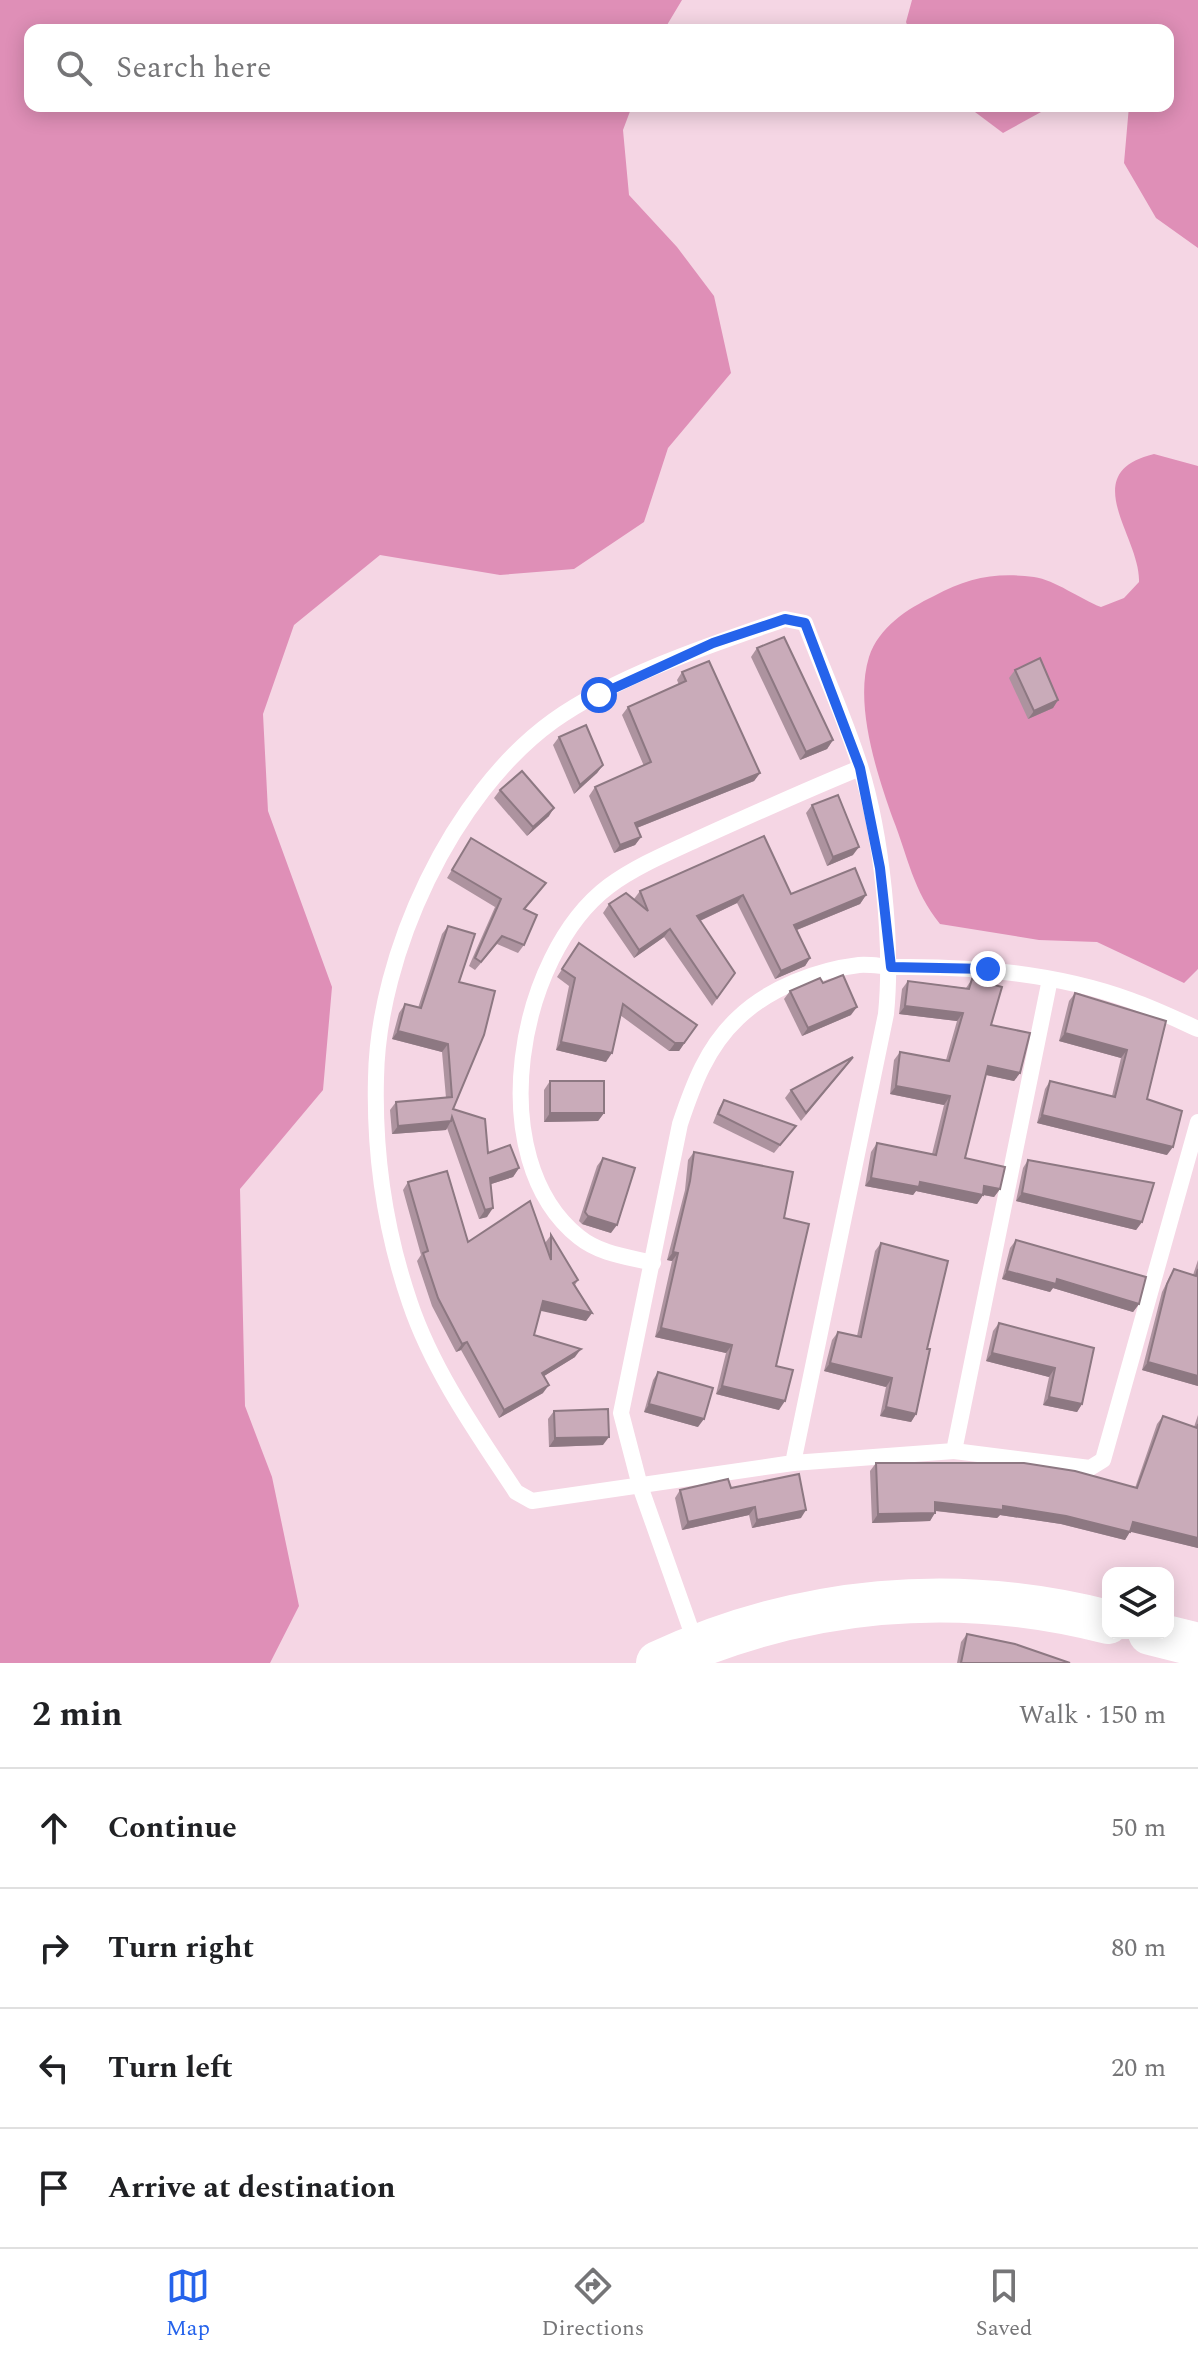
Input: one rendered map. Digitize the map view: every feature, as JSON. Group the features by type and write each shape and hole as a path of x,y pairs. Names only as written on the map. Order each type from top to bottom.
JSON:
{"street":[{"path":"677,1654 757,1626 849,1604 921,1598 992,1602 1102,1621"},
{"path":"1174,1639 1198,1645"}],"lane":[{"path":"793,1463 886,1014 891,967 880,868 860,768 805,623 785,619 713,643 599,695 553,721 518,752 468,808 432,868 405,934 386,1005 375,1075 378,1155 389,1235 411,1306 439,1367 516,1492 532,1501 793,1463 954,1451 1090,1468 1103,1460 1198,1122"},
{"path":"653,1263 596,1249 578,1236 547,1197 537,1176 519,1110 522,1060 549,960 576,916 610,886 661,856 860,768"},
{"path":"677,1654 621,1413 680,1124 694,1080 715,1045 738,1018 791,984 861,965 988,969 1050,979 1129,999 1198,1029"},
{"path":"954,1451 1050,979"}],"shaded area":[{"path":"0,0 682,0 668,24 24,24 24,112 630,112 623,130 629,195 677,247 714,296 731,373 668,448 644,522 574,569 500,575 380,555 294,625 263,714 268,811 332,987 323,1090 240,1189 245,1406 272,1477 299,1606 270,1663 0,1663"},
{"path":"912,0 1198,0 1198,248 1156,218 1124,163 1128,112 1174,112 1174,24 906,22"},
{"path":"975,112 1041,112 1003,133"},
{"path":"1154,454 1198,466 1198,969 1184,983 1097,942 1039,940 940,924 917,886 887,801 869,739 864,696 869,657 887,628 914,607 958,585 994,576 1034,577 1101,607 1124,598 1139,582 1137,564 1115,491 1119,476 1131,463"}],"building":[{"path":"784,637 833,740 806,752 757,648"},
{"path":"1040,658 1058,700 1034,711 1015,670"},
{"path":"709,661 760,773 635,823 641,837 620,845 595,787 651,762 628,707 686,681 682,672"},
{"path":"586,725 603,765 580,785 559,737"},
{"path":"522,771 554,808 533,827 500,790"},
{"path":"838,795 859,847 833,857 812,805"},
{"path":"764,836 791,894 855,868 866,895 794,925 810,958 781,971 743,895 697,916 735,973 717,998 670,929 639,950 609,904 626,893 648,911 640,891"},
{"path":"471,838 546,883 524,909 537,915 524,945 502,936 481,962 475,958 501,899 452,870"},
{"path":"448,926 475,934 459,982 495,991 484,1035 453,1109 485,1119 488,1153 510,1145 519,1168 490,1178 493,1208 485,1210 452,1117 451,1121 398,1126 396,1102 452,1097 448,1044 398,1031 405,1004 421,1008"},
{"path":"579,943 697,1025 684,1043 675,1043 623,1004 612,1053 561,1042 575,978 562,969"},
{"path":"843,975 857,1007 808,1028 790,991 820,978 823,983"},
{"path":"972,979 1002,987 991,1025 1030,1033 1020,1073 988,1066 965,1158 1005,1167 1000,1189 984,1186 983,1195 920,1182 919,1187 871,1178 877,1143 936,1155 950,1096 896,1086 900,1052 949,1061 963,1013 905,1006 908,981 969,989"},
{"path":"1075,993 1166,1021 1147,1099 1182,1111 1173,1147 1042,1115 1050,1081 1115,1097 1127,1050 1065,1033"},
{"path":"853,1057 806,1113 791,1090"},
{"path":"550,1081 604,1081 604,1113 550,1113"},
{"path":"724,1100 796,1126 780,1145 718,1114"},
{"path":"694,1152 793,1172 784,1218 809,1224 776,1366 793,1370 785,1401 722,1386 732,1345 661,1328 678,1253 673,1252"},
{"path":"603,1158 635,1168 617,1225 588,1216 585,1212"},
{"path":"1028,1160 1154,1183 1142,1222 1022,1193"},
{"path":"447,1171 468,1242 530,1201 551,1260 551,1235 578,1280 573,1283 592,1313 543,1301 534,1335 581,1349 542,1373 549,1385 504,1410 467,1342 462,1344 438,1298 423,1253 428,1251 408,1182"},
{"path":"1016,1240 1146,1277 1139,1304 1057,1279 1056,1284 1007,1271"},
{"path":"881,1243 948,1261 927,1349 930,1349 916,1414 886,1407 892,1378 830,1363 838,1332 861,1337"},
{"path":"1174,1269 1196,1276 1198,1269 1198,1376 1148,1362 1167,1284"},
{"path":"999,1323 1094,1348 1082,1404 1049,1397 1055,1368 992,1353"},
{"path":"658,1372 713,1388 704,1419 649,1404"},
{"path":"608,1409 609,1437 555,1438 554,1411"},
{"path":"1163,1416 1197,1428 1198,1424 1198,1538 1133,1522 1130,1532 1066,1516 1003,1506 1003,1510 935,1502 935,1513 878,1514 876,1463 1024,1463 1075,1471 1137,1488"},
{"path":"799,1474 806,1510 757,1520 755,1507 688,1522 680,1490 728,1479 731,1488"},
{"path":"967,1634 1015,1644 1070,1663 961,1663"}],"route":[{"path":"599,695 713,643 785,619 805,623 860,768 880,868 891,967 988,969"}]}
